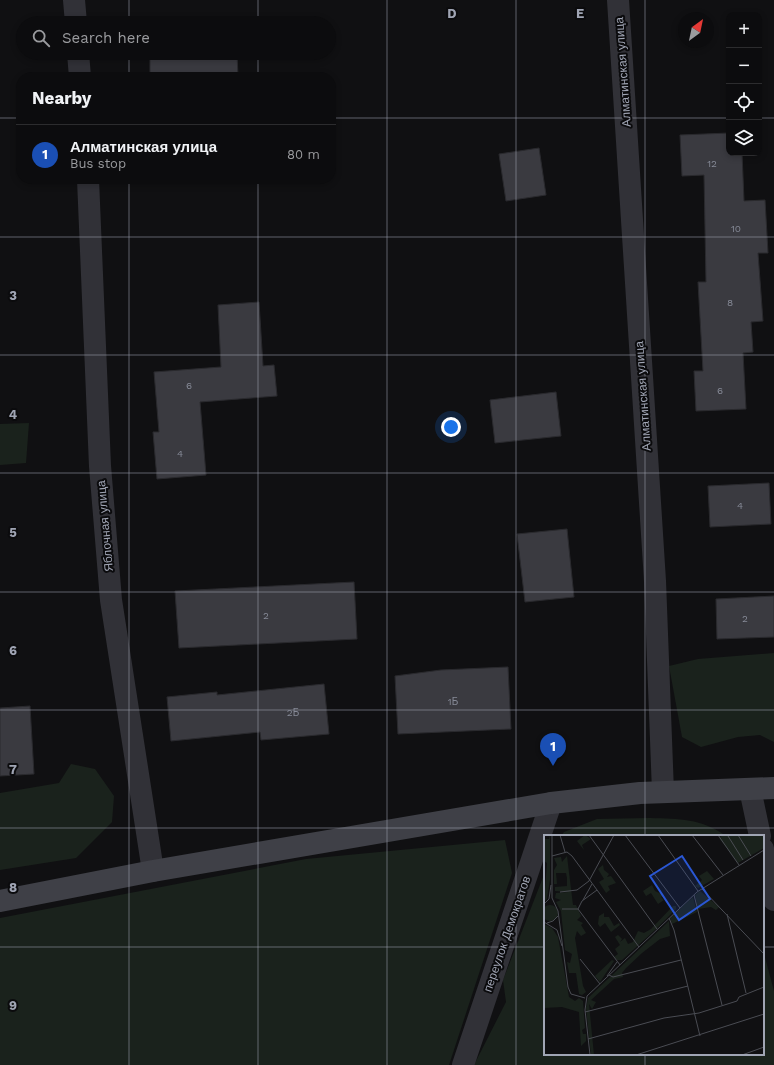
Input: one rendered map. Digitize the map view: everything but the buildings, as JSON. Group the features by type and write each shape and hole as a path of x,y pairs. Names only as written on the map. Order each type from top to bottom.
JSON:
{"street":[{"path":"74,0 75,16"},
{"name":"Алматинская улица","path":"618,0 655,581 663,792"},
{"path":"79,60 80,72"},
{"name":"Яблочная улица","path":"88,184 100,466 111,600 153,871"},
{"path":"0,901 153,871 551,803 640,793 774,788"},
{"path":"750,789 760,835"},
{"name":"переулок Демократов","path":"462,1065 551,803"},
{"path":"764,854 774,900"}],"shaded area":[{"path":"29,423 26,463 0,465 0,424"},
{"path":"774,653 774,742 760,735 738,737 701,747 682,737 669,666 698,659"},
{"path":"71,764 95,769 114,796 112,822 76,858 0,870 0,793 59,783"},
{"path":"597,819 680,819 707,826 724,835 562,835 564,832"},
{"path":"505,840 512,873 449,1065 0,1065 0,918 306,859"},
{"path":"544,875 544,1055 764,1055 764,954 774,991 774,1065 474,1065 506,1002 503,980"}],"place":[{"name":"Алматинская улица","path":"553,766"}]}
